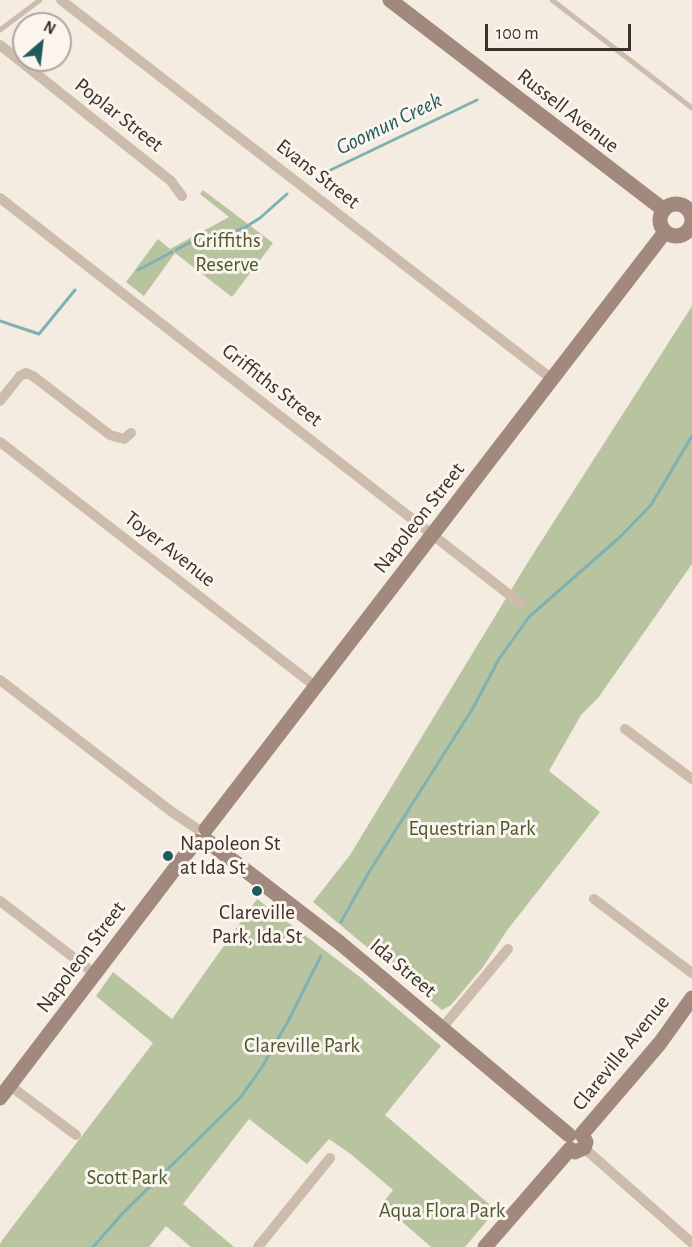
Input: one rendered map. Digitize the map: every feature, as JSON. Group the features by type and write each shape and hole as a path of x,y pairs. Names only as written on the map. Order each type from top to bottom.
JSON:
{"street":[{"name":"Evans Street","path":"61,0 552,380"},
{"name":"Russell Avenue","path":"390,0 664,210"},
{"name":"Poplar Street","path":"0,45 171,181 182,195"},
{"name":"Griffiths Street","path":"0,198 520,603"},
{"path":"688,203 691,222 689,233 679,236 665,232 660,224 664,210 688,203"},
{"name":"Napoleon Street","path":"5,1092 665,232"},
{"path":"0,401 20,376 26,373 110,435 124,439 131,433"},
{"name":"Toyer Avenue","path":"0,442 315,686"},
{"name":"Ida Street","path":"0,680 340,943 692,1243"},
{"path":"625,729 692,779"},
{"path":"594,899 692,973"},
{"path":"0,901 95,974"},
{"path":"442,1028 508,949"},
{"name":"Clareville Avenue","path":"485,1247 660,1043 692,998"},
{"path":"5,1092 76,1135"},
{"path":"258,1247 330,1158"}],"lane":[{"path":"0,30 40,0"},
{"path":"552,0 692,108"}],"green space":[{"name":"Griffiths Reserve","path":"203,190 273,243 232,297 175,253 144,296 126,282 158,239 170,249 229,217 200,194"},
{"name":"Equestrian Park","path":"692,306 692,564 598,698 581,715 549,771 600,812 508,929 483,967 451,1005 442,1010 313,902 350,855 528,562"},
{"path":"257,899 360,977 441,1046 385,1115 496,1210 465,1247 431,1247 382,1204 393,1190 352,1155 329,1139 307,1164 249,1119 183,1204 234,1247 191,1247 166,1226 149,1247 0,1247 6,1235 153,1043 96,996 113,972 172,1019"}],"waterway":[{"name":"Goomun Creek","path":"316,177 477,100"},
{"name":"Goomun Creek","path":"176,250 189,243 229,234 244,228 260,218 287,194"},
{"name":"Goomun Creek","path":"138,270 172,252"},
{"name":"Goomun Creek","path":"0,321 39,334 75,290"},
{"path":"341,922 369,872 473,708 499,659 529,617 620,537 651,505 692,436"},
{"path":"93,1247 123,1213 240,1098 262,1067 321,956"}],"place":[{"name":"Napoleon St at Ida St","path":"168,856"},
{"name":"Clareville Park, Ida St","path":"257,891"}],"park label":[{"name":"Clareville Park","path":"302,1046"},
{"name":"Scott Park","path":"127,1178"},
{"name":"Aqua Flora Park","path":"442,1211"}]}
